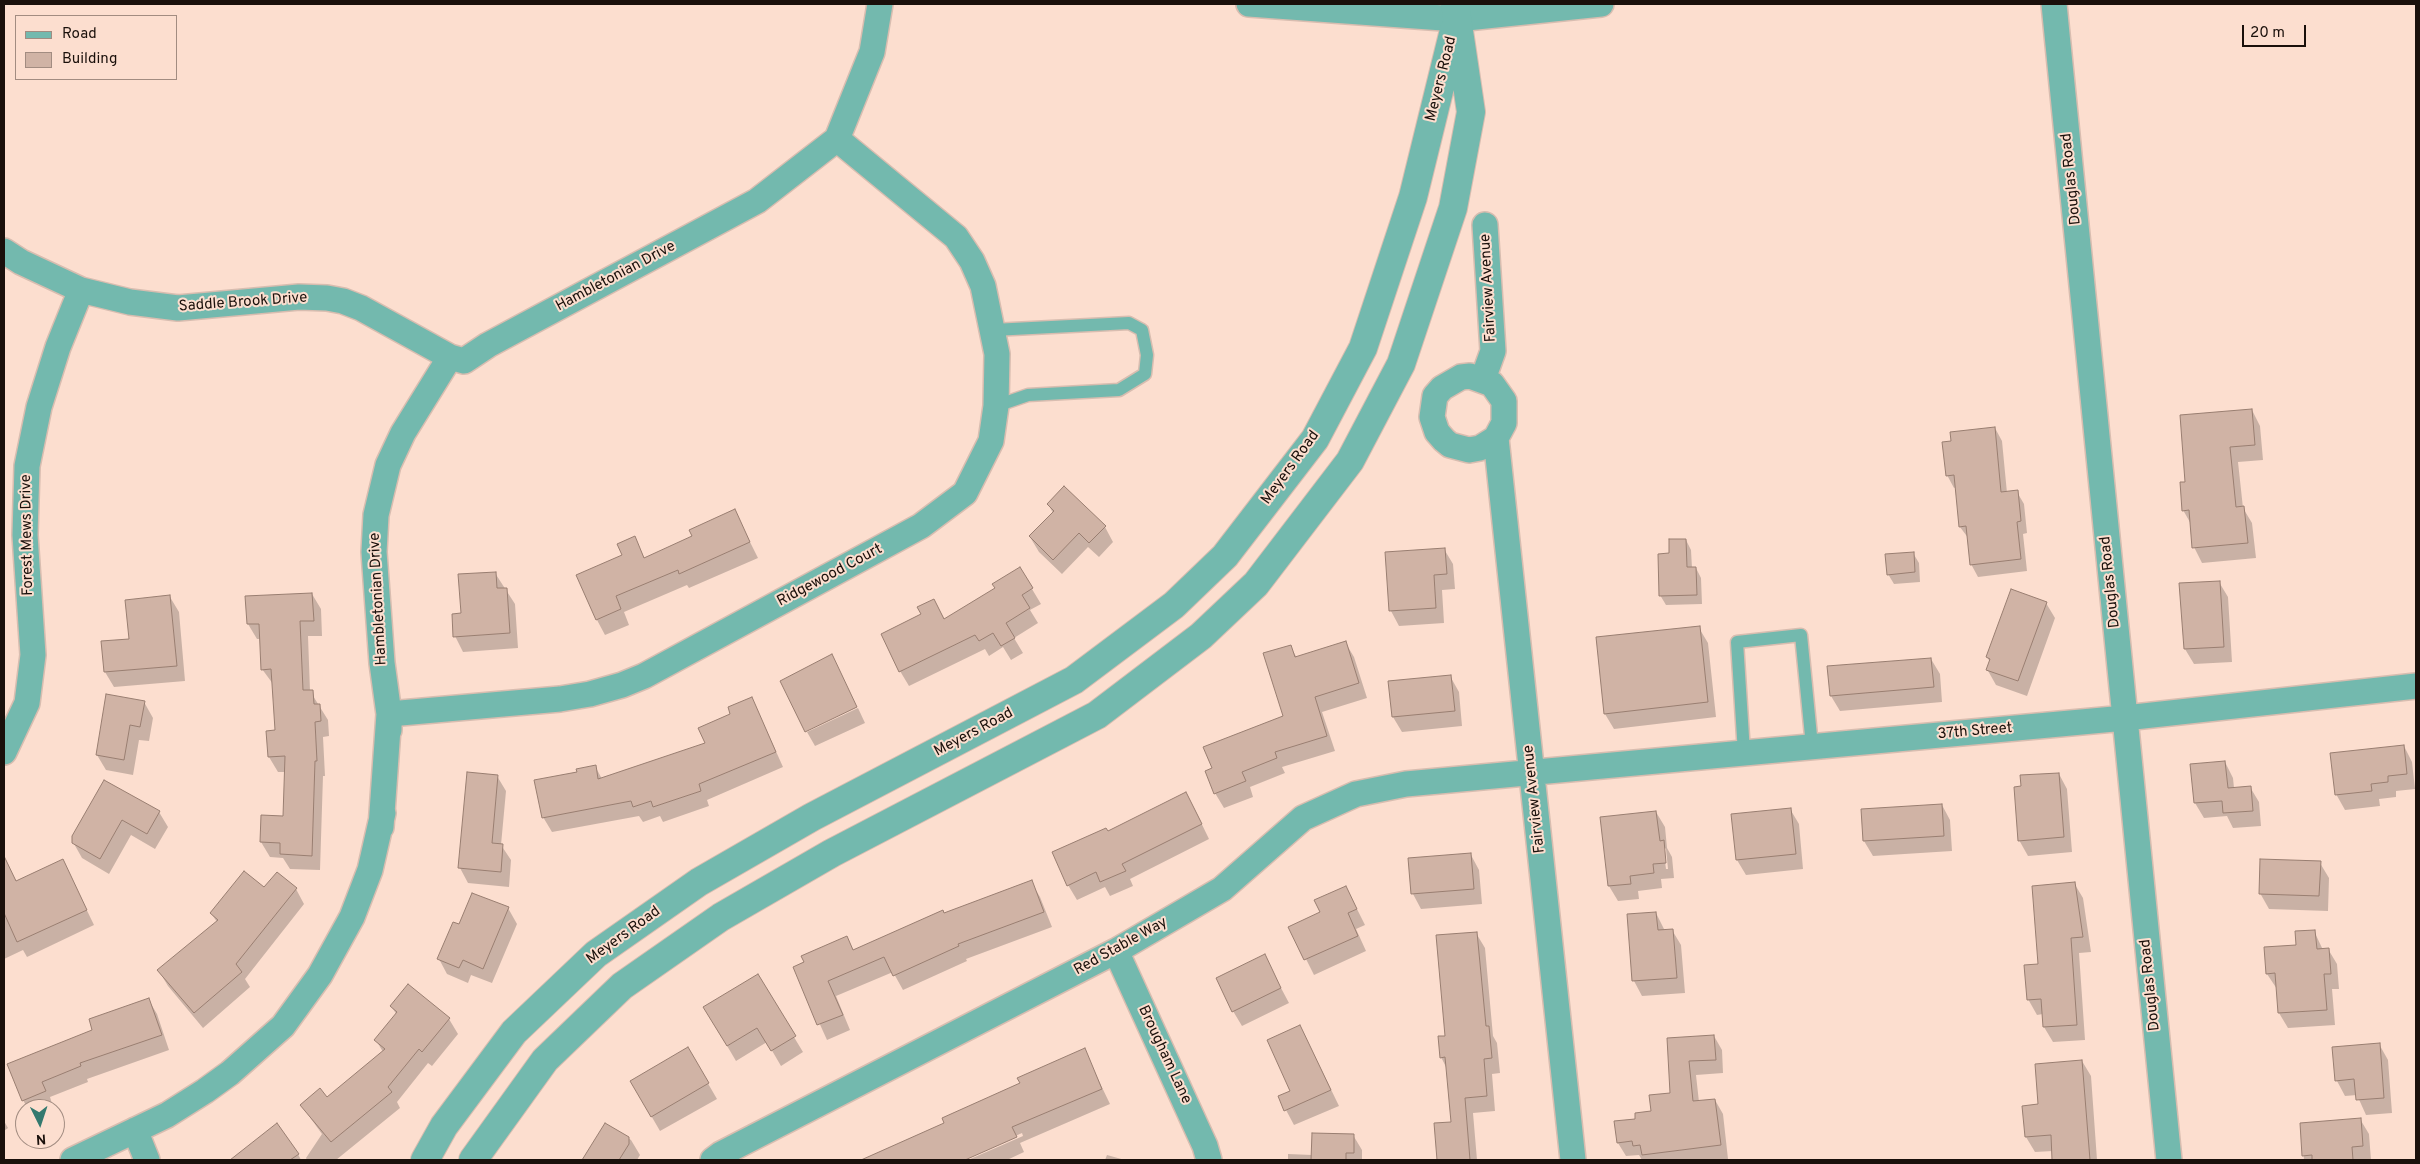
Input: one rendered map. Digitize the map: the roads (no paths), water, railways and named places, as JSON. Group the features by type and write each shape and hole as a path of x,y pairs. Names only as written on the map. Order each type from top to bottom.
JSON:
{"street":[{"name":"Hambletonian Drive","path":"389,714 382,663 374,561 376,515 388,466 403,432 450,357 464,361 488,345 736,213 778,186 837,139 872,52 880,4"},
{"path":"1249,4 1456,11 1600,4"},
{"name":"Douglas Road","path":"2054,4 2169,1160"},
{"name":"Meyers Road","path":"425,1160 444,1126 514,1032 596,954 699,882 812,817 1074,680 1174,605 1225,556 1315,439 1363,348 1413,197 1456,11"},
{"name":"Meyers Road","path":"473,1160 545,1060 622,986 721,917 832,853 1097,715 1201,636 1256,584 1350,461 1401,364 1453,208 1471,112 1456,11"},
{"name":"Ridgewood Court","path":"389,714 583,695 622,685 644,676 933,518 965,493 991,441 996,406 998,372 993,330 983,286 972,261 956,237 837,139"},
{"name":"Fairview Avenue","path":"1485,225 1493,351 1483,379 1492,384 1504,400 1504,423 1496,438 1573,1160"},
{"name":"Saddle Brook Drive","path":"4,251 21,262 81,290 130,302 178,308 299,298 327,298 361,308 450,357"},
{"name":"Forest Mews Drive","path":"4,752 18,727 27,703 34,655 25,535 27,466 39,407 58,347 81,290"},
{"path":"1483,379 1470,376 1460,377 1448,382 1435,396 1432,417 1437,432 1444,440 1460,448 1480,448 1496,438"},
{"name":"37th Street","path":"1533,772 2125,718 2416,686"},
{"path":"75,1160 167,1115 230,1073 283,1026 320,975 352,917 370,870 381,827 389,714"},
{"name":"Red Stable Way","path":"713,1160 729,1150 1116,951 1214,894 1286,830 1303,818 1337,801 1376,789 1406,784 1533,772"},
{"name":"Brougham Lane","path":"1116,951 1205,1146 1209,1160"},
{"path":"134,1130 147,1160"}],"lane":[{"path":"993,330 1129,323 1142,330 1146,355 1145,374 1119,390 1028,395 996,406"},
{"path":"1744,753 1737,642 1802,635 1812,746"}]}
